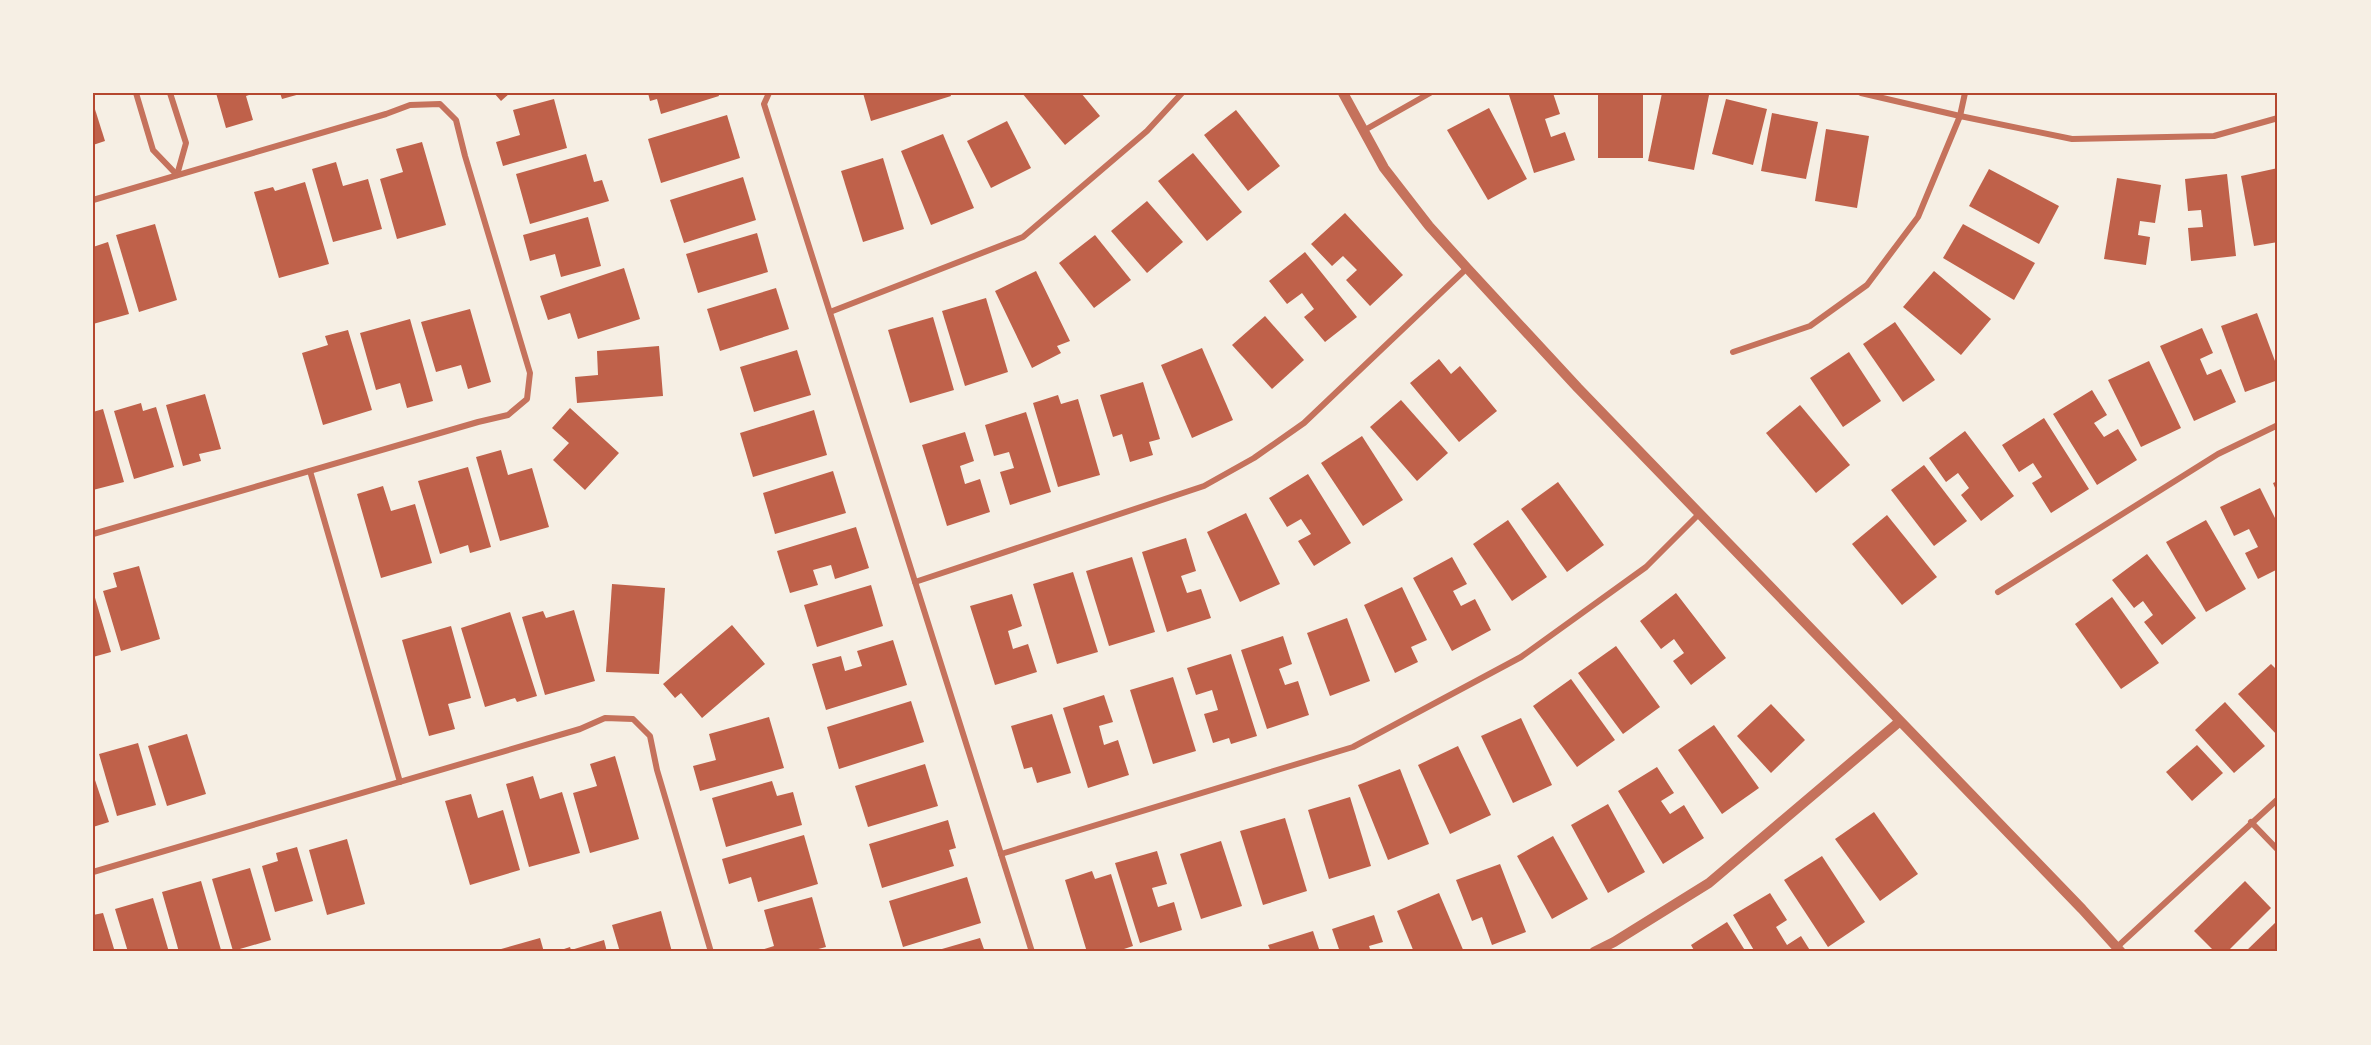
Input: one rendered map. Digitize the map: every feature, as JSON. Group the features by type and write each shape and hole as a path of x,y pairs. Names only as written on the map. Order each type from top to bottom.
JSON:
{"street":[{"path":"136,93 153,150 177,175"},
{"path":"170,93 186,142 177,175"},
{"path":"769,93 764,104 1032,952"},
{"path":"830,312 1023,237 1147,131 1182,93"},
{"path":"1342,93 1384,168 1429,226 1467,268 1578,388 2082,909 2118,950 2278,799"},
{"path":"1363,131 1430,93"},
{"path":"1861,93 2072,139 2214,136 2278,118"},
{"path":"1733,352 1810,326 1867,285 1918,217 1960,116 1965,93"},
{"path":"93,200 410,105 440,105 456,120 530,373 527,399 508,415 93,534"},
{"path":"915,582 1204,486 1254,458 1304,423 1467,268"},
{"path":"1998,592 2218,454 2278,425"},
{"path":"310,471 400,782"},
{"path":"1001,854 1353,747 1521,657 1646,567 1699,514"},
{"path":"93,872 580,729 605,718 633,719 650,736 657,770 711,952"},
{"path":"1594,952 1709,883 1899,722"},
{"path":"2252,822 2278,850"}],"building":[{"path":"216,93 255,93 246,96 253,120 226,128"},
{"path":"280,93 300,93 300,94 282,99"},
{"path":"494,93 510,93 501,101"},
{"path":"648,93 718,93 719,96 661,114 657,99 650,101"},
{"path":"863,93 950,93 951,96 871,121"},
{"path":"1022,93 1081,93 1100,116 1065,145"},
{"path":"1553,93 1560,114 1545,119 1551,137 1565,132 1575,160 1534,173 1509,95"},
{"path":"1598,93 1643,93 1643,158 1598,158"},
{"path":"1662,93 1709,95 1694,170 1648,161"},
{"path":"554,99 567,148 503,166 496,142 520,135 513,110"},
{"path":"1726,99 1767,109 1753,165 1712,154"},
{"path":"93,103 105,141 93,145"},
{"path":"1489,108 1527,179 1488,200 1447,130"},
{"path":"1236,110 1280,166 1248,191 1204,135"},
{"path":"1772,113 1818,122 1806,179 1761,171"},
{"path":"727,115 740,158 661,183 648,139"},
{"path":"1007,121 1031,168 991,188 967,141"},
{"path":"1826,129 1869,136 1857,208 1815,201"},
{"path":"943,134 974,208 931,225 901,151"},
{"path":"422,142 446,225 397,239 380,179 403,172 396,149"},
{"path":"1193,153 1242,212 1207,241 1158,181"},
{"path":"586,154 594,182 602,180 609,201 530,224 516,174"},
{"path":"883,158 904,229 863,242 841,171"},
{"path":"336,162 343,186 368,179 382,229 333,242 312,169"},
{"path":"2278,168 2278,242 2254,246 2241,176"},
{"path":"1989,169 2059,206 2039,244 1969,206"},
{"path":"2227,174 2236,256 2191,261 2188,228 2203,227 2201,210 2188,211 2185,179"},
{"path":"743,177 756,220 684,243 670,200"},
{"path":"2117,178 2161,185 2155,223 2140,221 2138,235 2150,237 2146,265 2104,259"},
{"path":"305,182 329,264 279,278 254,192 273,187 275,191"},
{"path":"1147,201 1183,242 1147,273 1111,231"},
{"path":"1345,213 1403,275 1370,306 1346,280 1357,270 1343,256 1332,266 1311,244"},
{"path":"588,217 601,266 561,277 555,254 530,261 523,235"},
{"path":"155,224 177,300 139,312 116,235"},
{"path":"1963,224 2035,263 2014,300 1943,258"},
{"path":"757,233 768,272 698,293 686,254"},
{"path":"1095,235 1131,280 1094,308 1059,263"},
{"path":"108,242 129,314 93,324 93,247"},
{"path":"1305,252 1357,317 1325,342 1304,317 1314,309 1302,293 1287,304 1269,281"},
{"path":"624,268 640,319 578,339 570,313 548,320 540,296"},
{"path":"1036,271 1070,341 1057,346 1061,353 1032,368 995,291"},
{"path":"1934,271 1991,319 1961,355 1903,307"},
{"path":"776,288 789,329 720,351 707,309"},
{"path":"986,298 1008,372 965,386 942,311"},
{"path":"470,309 491,382 468,389 461,365 436,372 421,322"},
{"path":"2257,313 2278,369 2278,380 2245,392 2221,326"},
{"path":"1265,316 1304,360 1272,389 1232,345"},
{"path":"933,317 954,390 910,403 888,330"},
{"path":"410,319 433,401 407,408 400,383 376,390 360,333"},
{"path":"1895,322 1935,380 1903,402 1863,344"},
{"path":"2202,328 2213,353 2200,359 2207,375 2221,369 2236,402 2194,421 2160,346"},
{"path":"348,330 372,410 323,425 302,353 328,345 325,336"},
{"path":"659,346 663,396 577,403 575,377 598,375 597,351"},
{"path":"1202,348 1233,420 1192,438 1161,365"},
{"path":"797,350 811,395 754,412 740,367"},
{"path":"1849,352 1881,401 1843,427 1810,378"},
{"path":"1439,359 1451,374 1460,366 1497,411 1459,442 1410,383"},
{"path":"2149,361 2181,428 2141,447 2108,380"},
{"path":"1143,382 1160,439 1149,442 1153,455 1130,462 1122,434 1113,437 1100,395"},
{"path":"2092,390 2107,415 2094,423 2104,437 2118,429 2137,460 2097,485 2053,414"},
{"path":"205,394 221,449 199,454 201,461 183,466 166,405"},
{"path":"1058,395 1061,404 1078,399 1100,475 1058,487 1033,403"},
{"path":"1401,400 1448,453 1417,481 1370,427"},
{"path":"141,403 143,411 156,407 174,467 134,479 114,411"},
{"path":"1800,405 1850,465 1816,493 1766,433"},
{"path":"570,408 619,453 585,490 553,460 569,443 552,428"},
{"path":"103,409 124,482 93,490 93,412"},
{"path":"814,410 827,455 753,477 740,433"},
{"path":"1026,412 1051,492 1010,505 1000,472 1014,468 1009,452 994,456 985,425"},
{"path":"2044,418 2089,489 2051,513 2032,483 2042,477 2033,463 2019,472 2002,445"},
{"path":"1965,431 2014,496 1981,521 1961,495 1969,488 1958,473 1946,482 1929,458"},
{"path":"965,432 974,461 960,466 965,484 980,479 990,512 947,526 922,445"},
{"path":"1362,436 1403,500 1363,526 1321,463"},
{"path":"501,450 508,475 532,468 549,527 500,541 476,457"},
{"path":"1924,465 1967,521 1934,546 1891,490"},
{"path":"468,467 491,547 470,553 468,545 440,554 418,481"},
{"path":"833,471 846,513 775,534 763,493"},
{"path":"1308,474 1351,543 1314,566 1298,541 1311,534 1301,519 1287,527 1269,498"},
{"path":"2278,481 2278,495 2273,483"},
{"path":"1558,482 1604,545 1567,572 1521,509"},
{"path":"383,486 391,511 415,504 432,563 381,578 357,494"},
{"path":"2260,488 2278,524 2278,569 2258,579 2245,553 2258,547 2249,529 2234,536 2220,507"},
{"path":"1246,513 1280,584 1240,602 1207,532"},
{"path":"1887,515 1937,577 1902,605 1852,544"},
{"path":"1508,520 1547,577 1512,601 1473,544"},
{"path":"2206,520 2246,589 2206,612 2166,542"},
{"path":"856,527 869,568 835,579 831,565 813,570 818,585 790,593 777,551"},
{"path":"1186,538 1196,571 1181,576 1187,593 1201,589 1211,618 1167,632 1142,552"},
{"path":"2147,554 2196,618 2162,645 2144,622 2153,615 2143,601 2134,608 2112,580"},
{"path":"1132,557 1155,632 1109,646 1086,571"},
{"path":"1452,557 1467,584 1453,591 1461,606 1475,599 1491,630 1452,651 1413,578"},
{"path":"139,566 160,639 121,651 103,591 117,587 113,573"},
{"path":"1073,572 1098,652 1057,664 1033,584"},
{"path":"612,584 665,588 659,674 606,672"},
{"path":"871,585 883,626 817,647 804,605"},
{"path":"1402,587 1427,640 1411,647 1418,662 1395,673 1364,605"},
{"path":"93,591 111,652 93,657"},
{"path":"1676,593 1726,658 1691,685 1673,661 1684,653 1674,639 1661,649 1640,621"},
{"path":"1012,594 1022,626 1008,631 1013,649 1028,644 1037,672 995,685 970,606"},
{"path":"2112,597 2159,663 2121,689 2075,624"},
{"path":"574,610 595,681 545,695 522,617 543,611 546,618"},
{"path":"510,612 537,696 517,702 515,698 485,707 461,628"},
{"path":"1347,618 1370,681 1330,696 1307,633"},
{"path":"732,625 765,664 702,718 681,693 675,698 663,684"},
{"path":"451,626 471,698 448,704 455,729 429,736 402,640"},
{"path":"1283,636 1292,664 1279,669 1285,685 1298,681 1309,715 1267,729 1241,650"},
{"path":"893,640 907,685 826,710 812,664 841,656 845,671 862,666 857,651"},
{"path":"1616,646 1660,707 1623,734 1578,673"},
{"path":"1231,654 1257,736 1231,744 1229,738 1213,743 1204,714 1218,710 1212,690 1196,695 1187,668"},
{"path":"2271,664 2278,671 2278,736 2238,694"},
{"path":"1173,677 1196,751 1153,764 1130,690"},
{"path":"1571,679 1615,740 1577,767 1533,706"},
{"path":"1104,695 1113,722 1099,726 1104,745 1118,740 1129,775 1088,788 1063,708"},
{"path":"911,701 924,742 839,769 827,727"},
{"path":"2225,702 2265,746 2234,773 2195,730"},
{"path":"1771,704 1805,740 1771,773 1737,736"},
{"path":"1052,714 1071,773 1037,783 1032,767 1024,769 1011,726"},
{"path":"769,717 784,768 700,791 693,766 716,760 709,734"},
{"path":"1521,718 1552,785 1513,803 1481,736"},
{"path":"1714,725 1759,788 1722,814 1678,750"},
{"path":"187,734 206,794 167,806 148,746"},
{"path":"138,743 156,805 117,816 99,754"},
{"path":"2197,745 2223,773 2192,801 2166,772"},
{"path":"1458,746 1491,815 1450,834 1418,765"},
{"path":"615,756 639,839 590,853 573,793 597,786 590,764"},
{"path":"925,764 938,806 868,827 855,786"},
{"path":"1657,767 1674,793 1661,801 1670,814 1684,805 1704,838 1663,864 1618,791"},
{"path":"1400,769 1429,844 1388,860 1358,785"},
{"path":"93,774 109,822 93,827"},
{"path":"533,776 540,799 562,792 580,853 529,867 506,784"},
{"path":"772,781 777,796 793,792 802,825 726,847 712,798"},
{"path":"471,794 478,818 503,810 520,870 470,885 445,801"},
{"path":"1350,797 1371,866 1329,879 1308,810"},
{"path":"1608,804 1645,872 1608,893 1571,825"},
{"path":"1874,812 1918,874 1880,901 1835,839"},
{"path":"1285,818 1307,891 1263,905 1240,831"},
{"path":"948,820 956,848 949,850 954,866 882,888 869,844"},
{"path":"804,835 818,884 758,902 751,877 729,884 722,859"},
{"path":"1553,836 1588,899 1552,919 1517,856"},
{"path":"347,839 365,904 327,915 309,850"},
{"path":"1221,841 1242,906 1201,919 1180,854"},
{"path":"297,847 313,901 275,912 262,866 278,861 276,853"},
{"path":"1157,851 1167,884 1152,888 1158,907 1174,902 1182,930 1140,943 1115,863"},
{"path":"1822,856 1865,922 1828,947 1784,880"},
{"path":"1500,864 1526,932 1492,945 1482,917 1472,921 1456,880"},
{"path":"250,868 271,940 233,951 212,879"},
{"path":"1092,871 1095,879 1111,874 1133,946 1115,952 1087,952 1065,880"},
{"path":"967,877 981,923 903,947 889,901"},
{"path":"201,881 221,950 198,952 197,949 179,952 162,892"},
{"path":"2245,881 2271,908 2227,952 2215,952 2194,931"},
{"path":"1439,893 1464,952 1414,952 1397,911"},
{"path":"1770,893 1787,920 1776,927 1787,945 1801,936 1811,952 1755,952 1733,915"},
{"path":"812,897 826,947 807,952 755,952 774,946 764,910"},
{"path":"153,898 169,952 128,952 115,909"},
{"path":"661,911 672,952 620,952 612,925"},
{"path":"103,913 115,952 93,952 93,915"},
{"path":"1374,915 1383,942 1369,946 1371,952 1340,952 1332,929"},
{"path":"2278,920 2278,952 2245,952"},
{"path":"1727,922 1746,952 1695,952 1691,945"},
{"path":"1313,931 1320,952 1271,952 1268,945"},
{"path":"540,938 544,952 494,952 494,951"},
{"path":"980,938 985,952 935,952 935,951"},
{"path":"604,940 607,952 555,952 570,947 571,950"}]}
